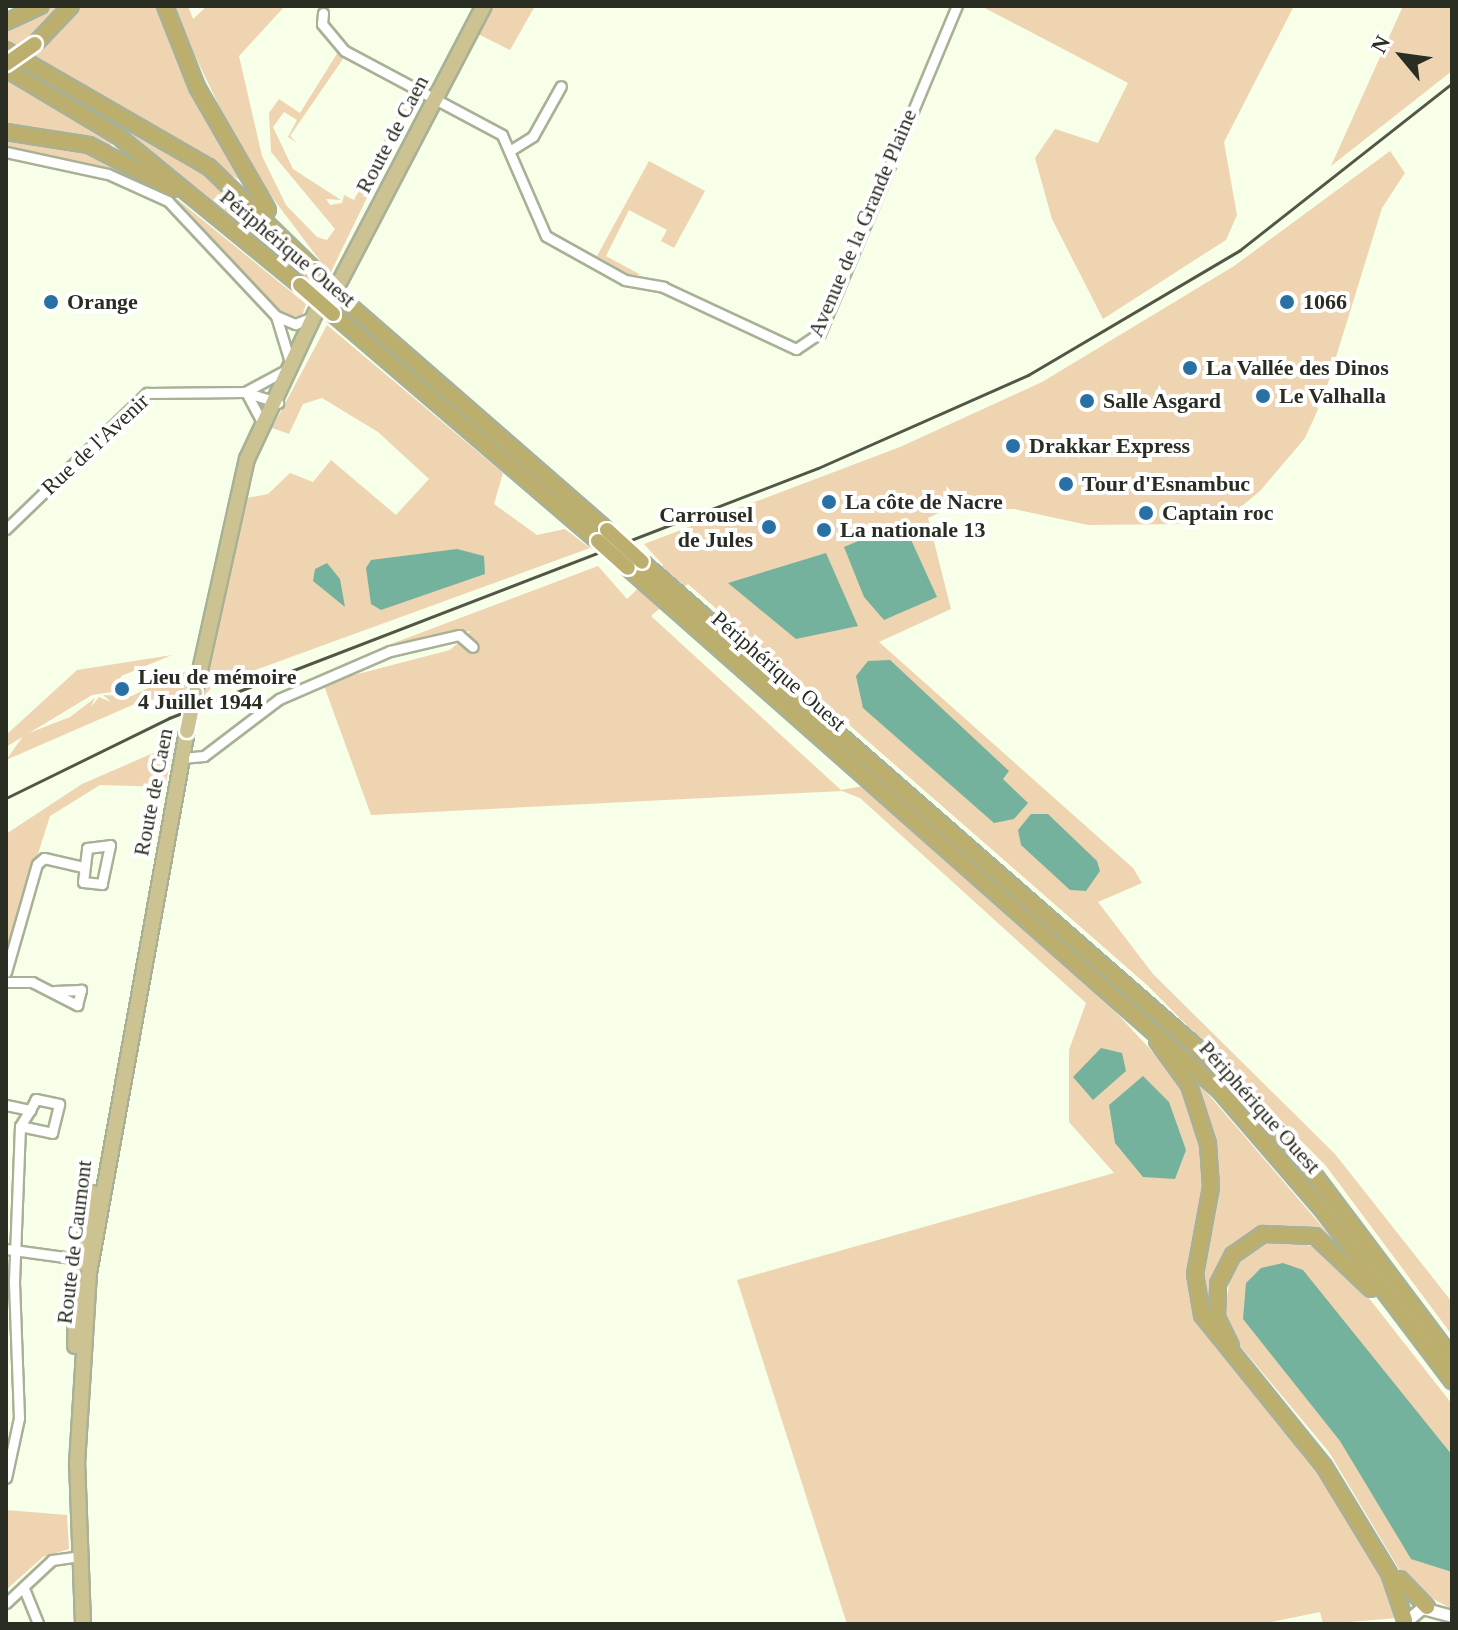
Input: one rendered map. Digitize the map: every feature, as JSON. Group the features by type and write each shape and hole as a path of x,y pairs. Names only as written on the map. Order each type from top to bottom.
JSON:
{"highway":[{"path":"6,22 41,6"},
{"path":"6,66 35,44 71,6"},
{"name":"Périphérique Ouest","path":"165,6 232,152 315,270 341,298 635,565 1211,1060 1307,1165 1449,1352"},
{"path":"6,50 209,167 315,270"},
{"name":"Périphérique Ouest","path":"6,66 118,136 300,285 317,321 602,536"},
{"path":"6,132 67,139 122,158 226,226"},
{"name":"Périphérique Ouest","path":"672,597 1081,963 1258,1131 1452,1381"},
{"path":"1081,963 1166,1051 1200,1110 1211,1187 1195,1281 1208,1327 1324,1466 1389,1573 1404,1622"},
{"path":"1412,1330 1343,1256 1305,1233 1250,1240 1218,1284 1217,1317 1229,1344 1326,1457 1401,1581 1427,1607"}],"main road":[{"name":"Route de Caen","path":"476,6 432,95 337,279 356,231 432,95 484,6"},
{"name":"Route de Caen","path":"240,486 288,365 317,321"},
{"name":"Route de Caen","path":"107,1151 187,731 240,486 262,422 317,321"},
{"name":"Route de Caumont","path":"83,1624 79,1382 86,1260 107,1151"}],"street":[{"name":"Avenue de la Grande Plaine","path":"323,13 322,24 345,51 497,131 511,150 546,236 633,284 663,287 787,348 807,347 820,333 957,6"},
{"path":"511,150 533,136 561,86"},
{"path":"6,152 151,190 182,213 277,320 288,365"},
{"path":"277,320 295,324 317,321"},
{"path":"277,320 317,321"},
{"name":"Route de Caen","path":"245,392 272,383 288,365"},
{"path":"245,392 262,422"},
{"name":"Rue de l'Avenir","path":"6,529 147,393 245,392 275,402"},
{"path":"182,758 204,756 269,705 390,651 459,635 473,647"},
{"path":"110,845 102,884 83,882 83,867 87,848 110,845"},
{"path":"6,972 37,864 44,858 83,867"},
{"path":"6,982 54,991"},
{"path":"6,1478 19,1418 11,1249 20,1126 36,1099 59,1104 52,1133 20,1126"},
{"path":"6,1105 30,1110"},
{"path":"11,1249 86,1260"},
{"path":"6,1603 25,1591 44,1565 80,1556"},
{"path":"25,1591 38,1624"},
{"path":"1404,1622 1427,1607 1450,1618"}],"shaded area":[{"path":"45,6 66,6 15,49 6,44 6,25"},
{"path":"79,6 157,6 200,111 243,182 29,54"},
{"path":"171,6 188,6 193,19 207,6 285,6 239,56 262,156 286,205 317,237 327,240 335,229 271,152 269,113 279,99 300,113 338,52 345,56 290,136 297,143 288,137 297,120 284,112 273,127 293,169 341,200 326,199 330,205 342,203 344,195 354,200 407,95 407,115 330,274 247,164"},
{"path":"490,6 535,6 510,50 476,33"},
{"path":"981,6 1294,6 1224,142 1237,215 1226,240 1103,319 1052,219 1035,158 1055,129 1098,143 1128,83"},
{"path":"1403,6 1452,6 1452,71 1331,166"},
{"path":"21,64 208,169 321,289 318,294 171,168 16,67"},
{"path":"6,77 113,141 110,147 6,126"},
{"path":"6,138 74,145 172,195 306,304 302,316 287,317 150,185 6,148"},
{"path":"1390,151 1405,173 1382,208 1324,396 1305,438 1260,491 1237,510 1188,524 1088,525 1014,509 947,509 928,518 951,609 879,642 1133,868 1142,883 1098,902 1153,974 1335,1154 1452,1302 1452,1335 1326,1166 1147,985 688,584 651,616 841,790 863,786 1099,994 1188,1090 1208,1173 1189,1279 1192,1303 1215,1347 1310,1455 1397,1596 1398,1618 1323,1624 1320,1612 1261,1624 847,1624 737,1280 1114,1173 1069,1122 1069,1050 1086,1003 860,798 842,791 371,815 323,683 450,650 471,631 391,644 598,566 627,599 663,565 644,544 900,447 1042,382 1234,266"},
{"path":"649,161 705,191 674,248 661,241 667,230 629,210 606,256 641,275 630,275 597,256"},
{"path":"327,325 503,473 494,504 537,535 565,529 590,548 214,685 203,697 247,498 268,494 290,473 313,482 331,460 396,515 429,479 378,432 322,398 303,404 289,434 272,428"},
{"path":"903,522 937,597 884,620 864,597 844,547"},
{"path":"457,549 484,556 485,574 381,610 371,604 366,568 371,560"},
{"path":"826,553 858,626 796,639 728,583"},
{"path":"327,563 340,579 345,607 313,581 315,569"},
{"path":"172,655 121,676 118,691 92,695 6,747 6,735 77,670"},
{"path":"890,660 1009,771 1003,779 1028,803 1014,819 994,823 863,708 856,676 868,661"},
{"path":"180,672 191,673 188,692 137,703 6,760 24,735 70,717 95,698 91,707 99,697 111,702 103,695 132,696"},
{"path":"174,744 165,787 100,785 50,816 6,955 6,834 82,784"},
{"path":"1031,814 1048,814 1097,861 1100,871 1086,891 1070,890 1021,845 1018,830"},
{"path":"1101,1048 1122,1053 1126,1071 1093,1100 1073,1077"},
{"path":"1143,1076 1169,1102 1186,1150 1175,1179 1143,1177 1115,1143 1109,1105"},
{"path":"1196,1080 1338,1245 1308,1229 1271,1228 1224,1260 1216,1323 1207,1318 1198,1281 1214,1186"},
{"path":"1276,1239 1322,1248 1350,1274 1452,1404 1452,1609 1409,1586 1329,1452 1231,1335 1224,1316 1232,1265 1263,1240"},
{"path":"1283,1263 1303,1270 1452,1455 1452,1572 1411,1559 1340,1441 1243,1319 1246,1283 1261,1268"},
{"path":"6,1510 67,1515 69,1549 43,1557 6,1590"}],"railway":[{"path":"6,798 169,718 818,468 1028,375 1240,250 1452,83"}],"place":[{"name":"Orange","path":"51,302"},
{"name":"1066","path":"1287,302"},
{"name":"La Vallée des Dinos","path":"1190,368"},
{"name":"Le Valhalla","path":"1263,396"},
{"name":"Salle Asgard","path":"1087,401"},
{"name":"Drakkar Express","path":"1013,446"},
{"name":"Tour d'Esnambuc","path":"1066,484"},
{"name":"La côte de Nacre","path":"829,502"},
{"name":"Captain roc","path":"1146,513"},
{"name":"Carrousel de Jules","path":"769,527"},
{"name":"La nationale 13","path":"824,530"},
{"name":"Lieu de mémoire 4 Juillet 1944","path":"122,689"}]}
